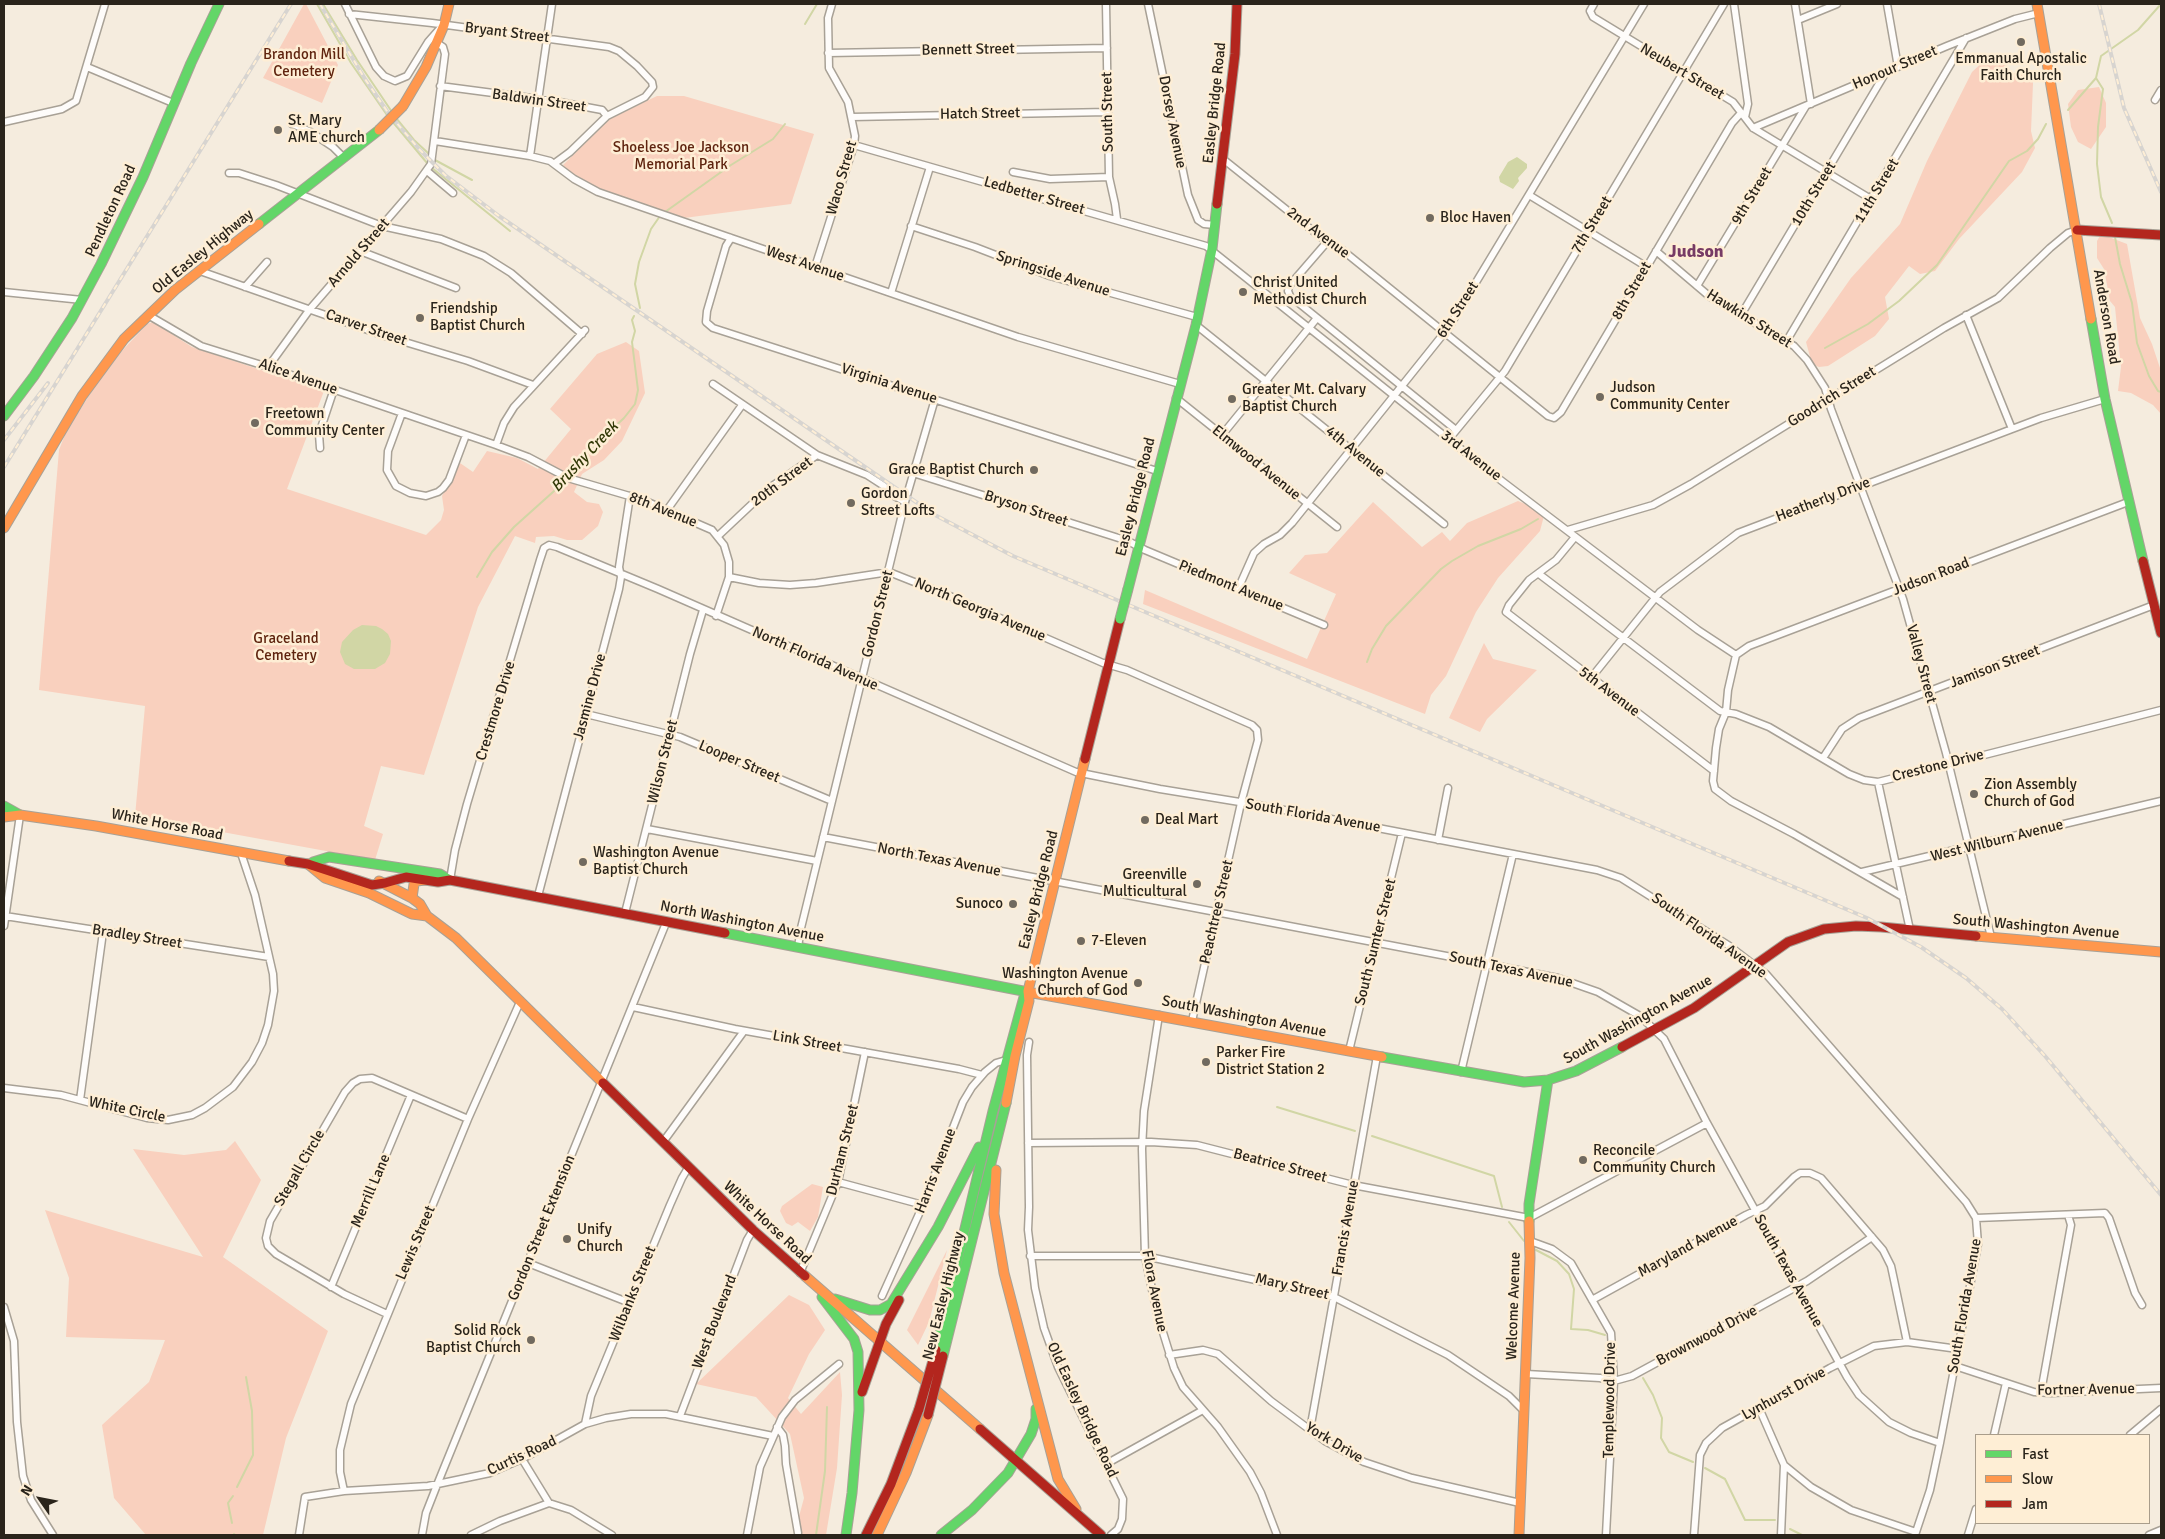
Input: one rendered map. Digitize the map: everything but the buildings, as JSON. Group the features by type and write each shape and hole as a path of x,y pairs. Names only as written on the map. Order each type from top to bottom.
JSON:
{"main road":[{"name":"Pendleton Road","path":"4,416 34,376 82,300 124,216 219,4"},
{"name":"Old Easley Highway","path":"4,528 98,373 120,344 148,315 200,271 380,130 403,106 426,67 437,43 449,4"},
{"name":"Easley Bridge Road","path":"1011,1058 1029,1001 1028,991 1138,546 1196,321 1212,249 1235,54 1237,4"},
{"name":"Anderson Road","path":"2038,8 2105,399 2128,502 2161,633"},
{"path":"2077,230 2119,231 2161,236"},
{"name":"White Horse Road","path":"4,806 20,815"},
{"name":"White Horse Road","path":"4,817 20,815 96,826 241,853 311,863 325,878 369,893 412,914 427,916"},
{"name":"North Washington Avenue","path":"311,863 329,857 440,874 450,880"},
{"path":"311,863 372,885 385,883"},
{"name":"North Washington Avenue","path":"385,883 406,877 438,882 450,880 1028,991"},
{"path":"412,898 414,884 417,881 425,880"},
{"name":"White Horse Road","path":"385,883 420,904 427,916 456,938 688,1168 800,1273 1101,1535"},
{"name":"South Washington Avenue","path":"1028,991 1516,1082 1548,1080 1576,1071 1713,996 1788,942 1824,929 1856,926 2161,952"},
{"name":"New Easley Highway","path":"866,1535 891,1484 940,1353 1006,1101 1011,1058"},
{"name":"New Easley Highway","path":"878,1535 906,1473 928,1415 993,1111 1011,1058"},
{"name":"Welcome Avenue","path":"1519,1535 1531,1184 1544,1119 1548,1080"},
{"path":"1006,1101 1006,1119 995,1178 995,1226 1004,1273 1058,1479 1082,1519"},
{"path":"858,1403 886,1324 975,1157 993,1111"},
{"path":"829,1297 870,1310 886,1307 896,1298 934,1232"},
{"path":"810,1281 854,1340 858,1361 858,1403 852,1493 846,1535"},
{"path":"941,1535 983,1501 1008,1473 1034,1427 1036,1410 1034,1393"}],"street":[{"path":"4,122 62,109 73,104 78,97 105,4"},
{"path":"345,4 376,67 384,76 395,81 407,76 428,42 444,25"},
{"path":"530,156 552,4"},
{"name":"Waco Street","path":"815,267 854,145 855,128 852,117 845,96 830,72 828,18 832,4"},
{"name":"South Street","path":"1106,4 1109,176 1117,219"},
{"name":"Dorsey Avenue","path":"1148,4 1188,195 1198,220 1204,224 1215,225"},
{"name":"Neubert Street","path":"1594,4 1590,13 1593,17 1733,102 1754,128 1871,199"},
{"name":"6th Street","path":"1238,589 1254,553 1280,534 1308,504 1445,333 1644,4"},
{"name":"7th Street","path":"1449,439 1500,377 1724,4"},
{"path":"1734,4 1748,104 1743,115"},
{"path":"1795,4 1808,105"},
{"path":"1798,20 1837,4"},
{"path":"1887,4 1898,67"},
{"name":"Honour Street","path":"1754,128 2038,8"},
{"name":"Bryant Street","path":"349,14 546,38 616,49 637,66 652,83"},
{"name":"11th Street","path":"1786,342 1966,38"},
{"name":"Arnold Street","path":"268,367 310,309 428,171 432,162 445,54 443,47 437,43"},
{"name":"Bennett Street","path":"828,53 1107,48"},
{"path":"87,67 174,103"},
{"name":"10th Street","path":"1742,315 1886,72"},
{"name":"Baldwin Street","path":"440,86 602,110 607,116 645,97 652,89 652,83"},
{"path":"2155,100 2161,90"},
{"name":"9th Street","path":"1697,286 1808,105"},
{"name":"Hatch Street","path":"852,117 1108,112"},
{"name":"8th Street","path":"1554,418 1561,412 1732,123 1743,115"},
{"path":"555,163 570,152 607,116"},
{"path":"292,124 309,131 333,147 344,158"},
{"name":"West Avenue","path":"434,141 530,156 555,163 574,180 598,192 1018,337 1180,384"},
{"name":"Ledbetter Street","path":"854,145 1117,219 1212,249"},
{"name":"2nd Avenue","path":"1223,159 1327,242 1341,248 1548,416 1554,418"},
{"path":"891,293 930,167"},
{"path":"428,171 453,193"},
{"path":"1013,172 1050,179 1109,176"},
{"path":"229,173 240,173 382,226 441,239 484,256 511,273 584,332 508,414 496,445"},
{"path":"1529,195 1647,267"},
{"name":"Springside Avenue","path":"911,226 975,247 1050,276 1196,321"},
{"name":"Goodrich Street","path":"1568,530 1640,509 1667,498 2003,294 2050,248 2068,233 2077,230"},
{"name":"Virginia Avenue","path":"731,238 724,252 707,311 706,322 710,327 1157,471"},
{"name":"3rd Avenue","path":"1327,242 1289,286 1290,296 1456,430"},
{"name":"3rd Avenue","path":"1212,249 1449,439 1724,649 1736,655"},
{"path":"360,251 456,288"},
{"name":"Hawkins Street","path":"1656,251 1697,286 1794,346 1807,360 1825,388 1828,399"},
{"path":"245,287 267,262"},
{"name":"Carver Street","path":"200,271 385,336 468,361 533,385"},
{"path":"4,292 82,300"},
{"name":"Alice Avenue","path":"148,315 201,346 334,389 496,445 528,457 565,477"},
{"path":"1966,315 2012,429"},
{"path":"1222,435 1317,318"},
{"name":"4th Avenue","path":"1196,321 1266,381 1444,524"},
{"path":"713,384 817,455"},
{"path":"320,448 319,434 334,389"},
{"name":"Elmwood Avenue","path":"1176,398 1337,527"},
{"name":"Gordon Street","path":"798,947 817,861 905,502 936,399"},
{"name":"Valley Street","path":"1828,399 1899,589 1949,763 1991,937"},
{"name":"Heatherly Drive","path":"1591,678 1655,597 1738,533 2041,418 2105,399"},
{"path":"667,510 742,405"},
{"path":"402,413 388,451 387,470 396,486 410,493 426,496 443,488 449,480 466,435"},
{"name":"20th Street","path":"718,536 768,489 817,455 867,475 884,486 891,494 905,502"},
{"name":"Bryson Street","path":"913,473 1128,541 1138,546"},
{"name":"8th Avenue","path":"565,477 630,496 667,510 712,530 718,536"},
{"name":"Jasmine Drive","path":"538,896 614,614 621,580 619,567 630,496"},
{"name":"Judson Road","path":"1736,655 1749,646 2128,502"},
{"path":"716,616 729,577 728,554 718,536"},
{"path":"1576,537 1556,560 1539,574 1713,706 1720,711 1726,712"},
{"name":"North Florida Avenue","path":"549,545 620,573 1034,754 1082,773"},
{"name":"Crestmore Drive","path":"450,880 455,850 467,804 540,560 544,548 549,545"},
{"name":"Piedmont Avenue","path":"1138,546 1324,625"},
{"name":"North Georgia Avenue","path":"729,577 759,583 790,585 889,572 1127,670 1252,725 1258,733 1258,740 1241,803"},
{"name":"5th Avenue","path":"1539,574 1529,580 1508,605 1506,612 1714,770"},
{"name":"Jamison Street","path":"1823,758 1839,733 1851,722 2154,605"},
{"name":"Wilson Street","path":"625,914 703,610"},
{"path":"1736,655 1728,690 1726,712 1719,728 1714,787 1724,797 1862,872 1903,897"},
{"name":"Crestone Drive","path":"1726,712 1769,728 1855,777 1878,782 2161,710"},
{"name":"Looper Street","path":"586,714 691,742 832,801"},
{"name":"South Florida Avenue","path":"1082,773 1597,870 1621,878 1720,940 1755,965 1792,1002 1966,1202 1976,1218 1978,1244 1955,1366 1930,1490 1915,1533"},
{"path":"1878,782 1910,930"},
{"path":"1438,840 1448,788"},
{"name":"West Wilburn Avenue","path":"1862,872 1970,848 2161,801"},
{"name":"Peachtree Street","path":"1192,1021 1241,803"},
{"path":"4,926 20,815"},
{"path":"646,829 817,861"},
{"name":"South Sumter Street","path":"1350,1051 1402,833"},
{"name":"North Texas Avenue","path":"823,837 1055,882"},
{"name":"White Circle","path":"4,1088 48,1093 147,1118 168,1120 192,1115 219,1098 246,1071 258,1052 266,1034 274,991 273,974 255,896 241,853"},
{"path":"1461,1072 1513,854"},
{"name":"South Texas Avenue","path":"1055,882 1376,942 1582,985 1640,1016 1664,1039 1674,1055 1707,1123 1858,1395 1879,1414 1902,1429 1940,1443"},
{"name":"Bradley Street","path":"5,916 269,957"},
{"name":"Gordon Street Extension","path":"422,1535 426,1513 437,1485 666,923"},
{"path":"80,1100 103,932"},
{"name":"Lewis Street","path":"344,1491 340,1460 346,1421 359,1382 468,1119 520,1002"},
{"name":"Link Street","path":"633,1007 744,1031 959,1069 982,1075"},
{"name":"Flora Avenue","path":"1159,1015 1144,1111 1142,1142 1145,1256 1157,1313 1169,1355 1184,1387 1218,1427 1250,1472 1261,1493 1277,1535"},
{"path":"663,1142 744,1031"},
{"name":"Old Easley Bridge Road","path":"1029,1042 1027,1055 1028,1230 1030,1256 1038,1304 1052,1351 1064,1380 1121,1492 1124,1503 1122,1519 1118,1529 1111,1535"},
{"name":"Durham Street","path":"800,1273 838,1182 866,1052"},
{"name":"Francis Avenue","path":"1310,1430 1377,1056"},
{"name":"Harris Avenue","path":"882,1296 923,1205 963,1102 982,1075 996,1063 1011,1058"},
{"name":"Stegall Circle","path":"387,1314 331,1287 282,1258 271,1249 266,1238 270,1221 337,1104 353,1082 367,1077 468,1119"},
{"name":"Merrill Lane","path":"331,1287 411,1095"},
{"path":"1529,1218 1707,1123"},
{"name":"Beatrice Street","path":"1028,1143 1142,1142 1211,1148 1354,1185 1529,1218"},
{"name":"Wilbanks Street","path":"585,1424 586,1410 591,1396 678,1187 688,1168"},
{"name":"Maryland Avenue","path":"1592,1300 1765,1206 1797,1175 1810,1172 1821,1178 1883,1250 1891,1266 1907,1342"},
{"path":"838,1182 923,1205"},
{"path":"1976,1218 2105,1213 2135,1293 2142,1305"},
{"path":"2041,1392 2071,1225 2068,1215"},
{"name":"West Boulevard","path":"680,1416 747,1240 753,1230"},
{"name":"Brownwood Drive","path":"1526,1374 1600,1378 1614,1381 1642,1371 1797,1287 1872,1237"},
{"name":"Templewood Drive","path":"1530,1241 1552,1249 1567,1259 1576,1270 1611,1334 1614,1381 1606,1535"},
{"name":"Mary Street","path":"1030,1256 1145,1256 1334,1297 1448,1355 1509,1396 1524,1411"},
{"path":"528,1262 630,1303"},
{"path":"4,1307 14,1341 17,1422 23,1476 31,1500 54,1535"},
{"name":"Lynhurst Drive","path":"1694,1535 1698,1471 1702,1450 1710,1438 1722,1428 1839,1363 1874,1346 1907,1342 1958,1349"},
{"name":"York Drive","path":"1169,1355 1203,1350 1218,1354 1271,1401 1347,1454 1383,1469 1412,1478 1520,1503"},
{"path":"747,1535 756,1482 772,1436 791,1404 838,1364"},
{"name":"Fortner Avenue","path":"1955,1366 2028,1390 2041,1392 2161,1388"},
{"path":"1994,1434 2006,1383"},
{"path":"1759,1408 1784,1465 1781,1535"},
{"path":"2131,1434 2161,1409"},
{"path":"1106,1464 1203,1410"},
{"name":"Curtis Road","path":"299,1535 305,1497 344,1491 437,1485 490,1473 585,1424 631,1414 680,1416 772,1436"},
{"path":"777,1427 783,1436 785,1446 786,1464 798,1534"},
{"path":"522,1458 549,1503"},
{"path":"1784,1465 1811,1487 1839,1504 1915,1533"},
{"path":"471,1535 500,1521 549,1503 571,1510 612,1535"},
{"path":"1968,1535 1975,1512"},
{"path":"2149,1535 2161,1530"}],"green space":[{"name":"Brandon Mill Cemetery","path":"304,4 306,4 338,65 322,103 263,78"},
{"path":"1997,55 2005,57 2008,74 2027,71 2033,83 2031,131 2035,148 2022,172 1959,239 1935,271 1920,274 1909,266 1885,297 1889,319 1875,336 1828,366 1819,367 1812,364 1806,342 1851,278 1900,224 1927,161 1972,72 1988,57"},
{"path":"2099,87 2106,103 2106,127 2091,149 2078,142 2071,127 2068,104 2078,90"},
{"name":"Shoeless Joe Jackson Memorial Park","path":"657,96 684,96 814,134 791,204 684,218 601,191 571,174 563,165 611,118"},
{"path":"2101,234 2127,244 2140,318 2152,344 2161,371 2161,414 2153,405 2131,393 2118,391 2121,367 2115,307 2110,301 2104,269 2097,258 2097,241"},
{"name":"Graceland Cemetery","path":"153,322 192,347 324,391 287,489 426,535 441,520 444,510 442,496 460,463 473,472 487,451 517,458 538,469 571,429 550,409 597,354 626,342 639,351 645,393 622,441 604,460 582,474 574,492 587,502 599,504 603,512 598,526 582,540 567,540 554,536 536,537 535,543 515,536 478,607 424,775 381,766 364,826 383,834 375,860 135,816 145,706 39,690 59,450 66,432 95,386 121,352 147,324"},
{"path":"1518,501 1545,512 1540,531 1498,578 1476,612 1446,676 1431,695 1425,714 1143,604 1145,590 1307,659 1336,594 1289,573 1305,555 1327,553 1373,502 1422,547 1442,532 1450,541 1467,523"},
{"path":"1484,643 1493,659 1537,670 1487,719 1480,732 1449,718"},
{"path":"235,1141 261,1180 223,1257 328,1331 286,1438 263,1535 146,1535 114,1498 102,1425 149,1382 165,1340 66,1337 69,1278 45,1210 203,1257 133,1149 184,1155 226,1150"},
{"path":"812,1184 823,1187 818,1217 810,1231 798,1222 792,1226 786,1223 780,1211 782,1206"},
{"path":"947,1250 929,1322 918,1345 907,1330"},
{"path":"789,1295 809,1305 825,1330 809,1354 788,1398 801,1414 840,1372 842,1395 837,1468 826,1535 794,1535 804,1498 790,1434 756,1397 696,1384"}],"shaded area":[{"path":"1517,157 1527,164 1527,168 1518,178 1519,181 1513,189 1500,182 1499,177 1508,162"},
{"path":"362,625 376,626 382,629 388,634 391,641 390,654 385,663 375,669 354,669 345,664 340,652 342,642 353,630"}],"waterway":[{"path":"317,4 351,63 389,118"},
{"path":"323,4 392,112"},
{"name":"Brushy Creek","path":"805,24 817,4"},
{"path":"2068,110 2096,78 2101,56 2138,30 2161,4"},
{"path":"2096,78 2103,89 2098,127 2097,164 2101,197 2112,223"},
{"path":"396,118 414,140 428,153"},
{"path":"392,121 427,163"},
{"name":"Brushy Creek","path":"665,212 731,165 773,139 785,124"},
{"path":"1825,348 1868,324 1899,301 1937,265 2009,161 2027,151 2038,139 2046,124"},
{"path":"435,160 472,180"},
{"path":"432,168 510,231"},
{"name":"Brushy Creek","path":"640,308 635,284 639,262 651,229 660,216"},
{"path":"2115,237 2120,264 2132,303 2137,343 2149,376 2158,391 2161,392"},
{"name":"Brushy Creek","path":"477,577 492,552 514,527 563,483 580,459 624,418 635,404 638,390 632,342 635,331 632,320 634,316"},
{"path":"1367,662 1372,649 1386,626 1441,569 1478,546 1521,529 1538,519"},
{"path":"1277,1107 1355,1131"},
{"path":"1372,1136 1494,1176 1502,1207"},
{"path":"1509,1222 1524,1241"},
{"path":"1536,1250 1557,1261 1569,1274 1574,1289 1571,1329 1588,1330 1605,1335"},
{"path":"237,1487 253,1455 252,1411 246,1377"},
{"path":"1643,1378 1653,1395 1662,1418 1661,1438 1669,1452 1693,1462"},
{"path":"816,1535 825,1471 827,1407"},
{"path":"1705,1468 1725,1479 1745,1520 1775,1520"},
{"path":"232,1523 228,1503 233,1496"},
{"path":"1790,1529 1802,1535"}],"railway":[{"path":"4,467 291,4"},
{"path":"320,4 365,79 389,114 419,149 445,175 499,216 935,515 1013,556 1867,918 1921,947 1966,978 2002,1009 2045,1056 2161,1195"},
{"path":"2099,4 2124,108 2161,192"},
{"path":"4,440 48,383"}],"traffic: fast":[{"path":"4,416 34,376 72,318 101,264 143,177 191,63 219,4"},
{"path":"259,224 379,130"},
{"path":"1128,589 1196,325 1212,249 1217,204"},
{"path":"2091,319 2105,399 2143,561"},
{"path":"1120,619 1128,589"},
{"path":"4,806 20,815"},
{"path":"313,862 329,857 440,874 450,880"},
{"path":"725,933 1028,992"},
{"path":"936,1350 993,1111 1024,997"},
{"path":"1382,1057 1524,1082 1548,1080 1576,1071 1622,1047"},
{"path":"1529,1221 1529,1204 1548,1080"},
{"path":"943,1356 1006,1103"},
{"path":"835,1299 870,1310 880,1310 891,1304 938,1227 979,1147"},
{"path":"822,1297 854,1339 858,1352 859,1410 852,1493 846,1535"},
{"path":"941,1535 972,1510 1008,1473 1031,1434 1036,1419 1036,1409"}],"traffic: slow":[{"path":"403,106 426,67 444,25 449,4"},
{"path":"2037,4 2091,319"},
{"path":"379,130 403,106"},
{"path":"4,528 82,396 124,339 175,290 259,224"},
{"path":"1006,1103 1015,1056 1029,1001 1028,991 1085,759"},
{"path":"4,817 20,815 96,826 289,861"},
{"path":"308,864 325,878 369,893 412,914 427,916 456,938 603,1083"},
{"path":"412,898 414,884 417,881 425,880"},
{"path":"379,881 412,898 420,904 427,916"},
{"path":"1976,936 2161,952"},
{"path":"1028,992 1382,1057"},
{"path":"996,1170 994,1214 1004,1273 1058,1479 1076,1509"},
{"path":"1519,1535 1530,1258 1529,1221"},
{"path":"805,1276 980,1429"},
{"path":"877,1535 906,1473 928,1415"}],"traffic: jam":[{"path":"1217,204 1235,54 1237,4"},
{"path":"2077,230 2161,235"},
{"path":"2143,561 2161,633"},
{"path":"1085,759 1120,619"},
{"path":"289,861 308,864 372,885 385,883"},
{"path":"385,883 406,877 438,882 450,880 725,933"},
{"path":"1622,1047 1694,1008 1788,942 1824,929 1856,926 1881,927 1976,936"},
{"path":"603,1083 753,1230 805,1276"},
{"path":"862,1392 886,1324 899,1300"},
{"path":"919,1409 936,1350"},
{"path":"928,1415 943,1356"},
{"path":"866,1535 891,1484 919,1409"},
{"path":"980,1429 1101,1535"}],"place":[{"name":"Emmanual Apostalic Faith Church","path":"2021,42"},
{"name":"St. Mary AME church","path":"278,130"},
{"name":"Bloc Haven","path":"1430,218"},
{"name":"Christ United Methodist Church","path":"1243,292"},
{"name":"Friendship Baptist Church","path":"420,318"},
{"name":"Judson Community Center","path":"1600,397"},
{"name":"Greater Mt. Calvary Baptist Church","path":"1232,399"},
{"name":"Freetown Community Center","path":"255,423"},
{"name":"Grace Baptist Church","path":"1034,470"},
{"name":"Gordon Street Lofts","path":"851,503"},
{"name":"Zion Assembly Church of God","path":"1974,794"},
{"name":"Deal Mart","path":"1145,820"},
{"name":"Washington Avenue Baptist Church","path":"583,862"},
{"name":"Greenville Multicultural","path":"1197,884"},
{"name":"Sunoco","path":"1013,904"},
{"name":"7-Eleven","path":"1081,941"},
{"name":"Washington Avenue Church of God","path":"1138,983"},
{"name":"Parker Fire District Station 2","path":"1206,1062"},
{"name":"Reconcile Community Church","path":"1583,1160"},
{"name":"Unify Church","path":"567,1239"},
{"name":"Solid Rock Baptist Church","path":"531,1340"}],"district":[{"name":"Judson","path":"1696,252"}]}
